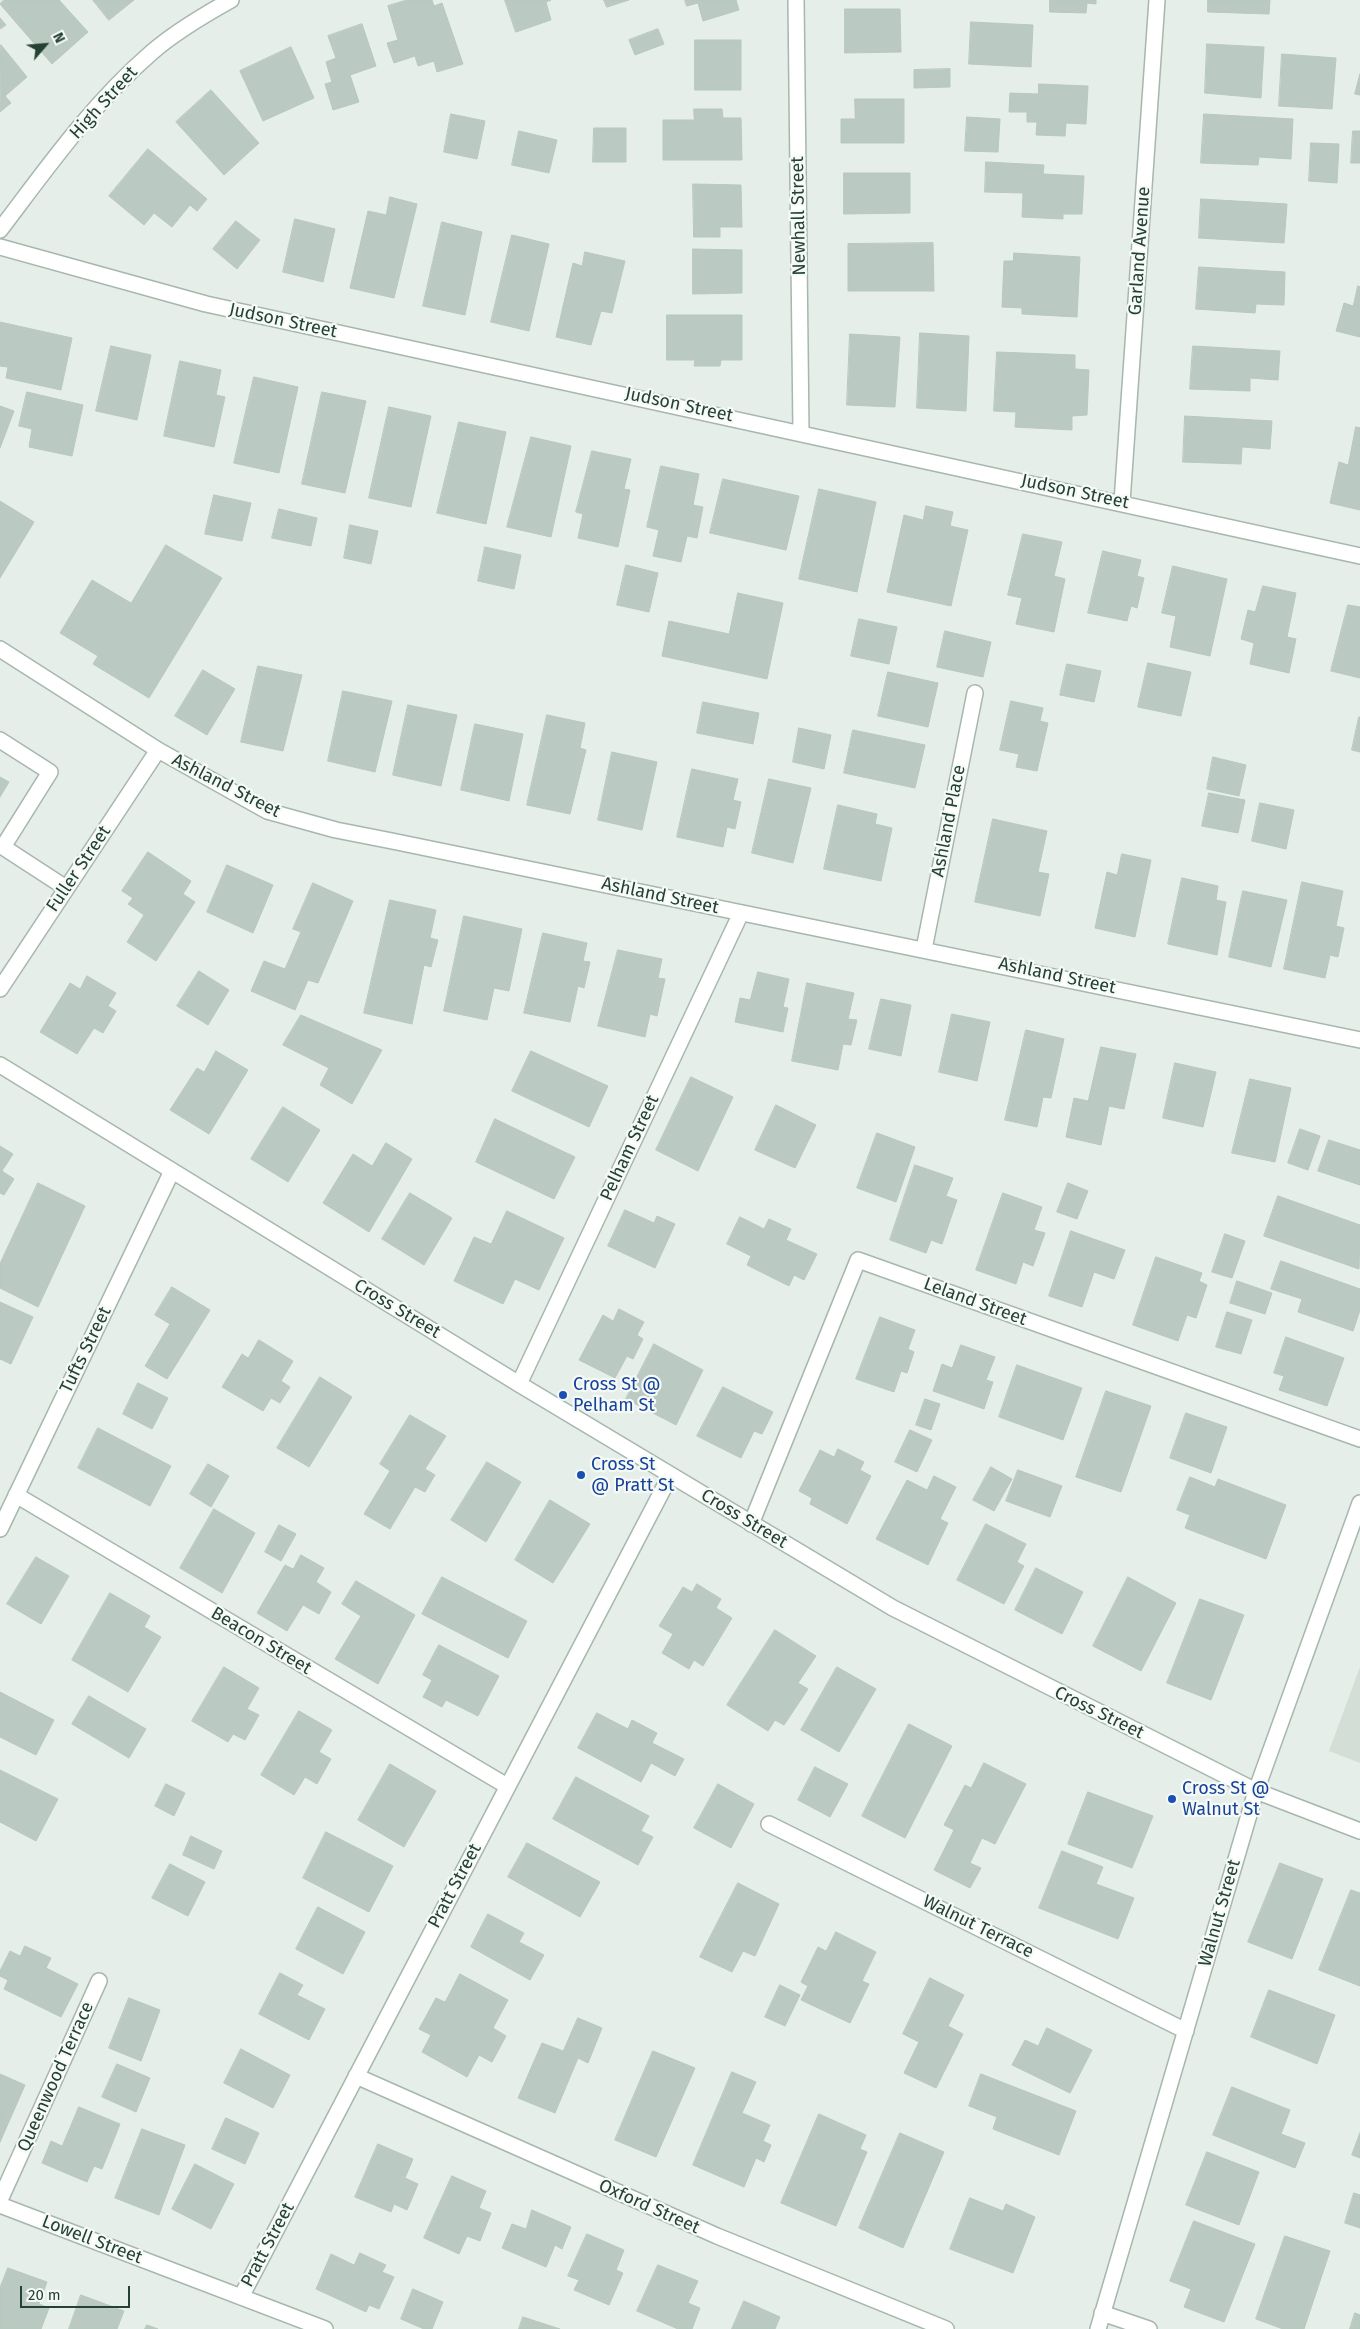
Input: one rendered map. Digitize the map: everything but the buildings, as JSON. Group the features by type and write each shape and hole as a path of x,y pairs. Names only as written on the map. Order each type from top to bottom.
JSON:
{"street":[{"name":"High Street","path":"0,230 80,127 127,75 153,51 189,25 231,0"},
{"name":"Newhall Street","path":"796,0 801,432"},
{"name":"Garland Avenue","path":"1122,502 1156,0"},
{"name":"Judson Street","path":"0,247 206,304 1122,502 1360,556"},
{"name":"Ashland Street","path":"0,649 158,750 267,811 346,832 924,949 1360,1040"},
{"name":"Ashland Place","path":"924,949 975,693"},
{"path":"0,740 50,772 3,847 66,888"},
{"name":"Fuller Street","path":"0,988 158,750"},
{"name":"Pelham Street","path":"519,1384 741,913"},
{"name":"Cross Street","path":"0,1065 670,1476 902,1613 1256,1791 1360,1831"},
{"name":"Tufts Street","path":"0,1529 172,1171"},
{"name":"Leland Street","path":"751,1524 858,1260 1360,1439"},
{"name":"Pratt Street","path":"241,2297 670,1476"},
{"name":"Beacon Street","path":"16,1494 507,1786"},
{"name":"Walnut Street","path":"1098,2329 1256,1791 1360,1503"},
{"name":"Walnut Terrace","path":"769,1824 1186,2031"},
{"name":"Queenwood Terrace","path":"0,2200 99,1981"},
{"name":"Oxford Street","path":"356,2076 717,2236 946,2329"},
{"name":"Lowell Street","path":"0,2205 325,2329"},
{"path":"1102,2313 1149,2329"}],"shaded area":[{"path":"1360,1667 1360,1763 1329,1751"}],"place":[{"name":"Cross St @ Pelham St","path":"563,1395"},
{"name":"Cross St @ Pratt St","path":"581,1475"},
{"name":"Cross St @ Walnut St","path":"1172,1799"}]}
